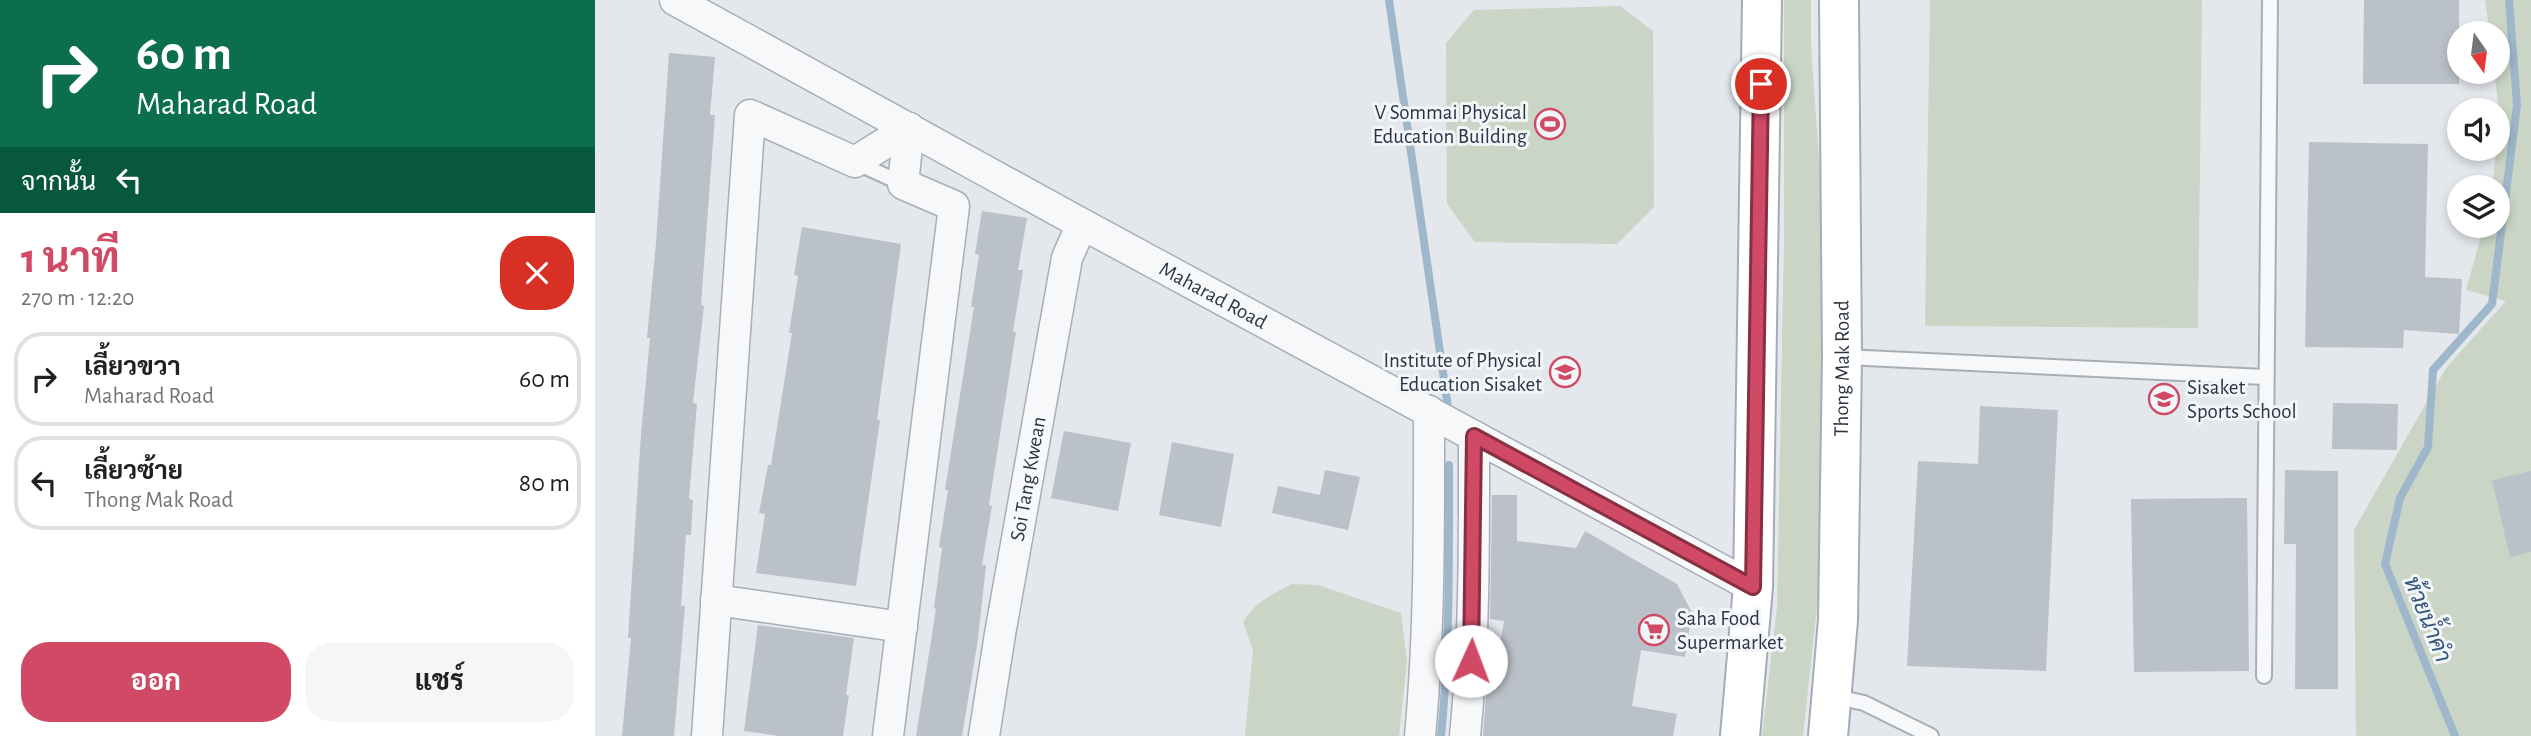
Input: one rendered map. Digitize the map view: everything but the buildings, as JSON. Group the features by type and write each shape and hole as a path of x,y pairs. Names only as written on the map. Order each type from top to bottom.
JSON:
{"main road":[{"path":"1740,736 1753,587 1762,0"},
{"name":"Thong Mak Road","path":"1828,736 1838,620 1842,357 1839,0"}],"street":[{"name":"Maharad Road","path":"675,0 1753,587"},
{"path":"707,736 750,115 855,162 909,128"},
{"path":"888,736 954,206 903,184 909,128"},
{"name":"Soi Tang Kwean","path":"984,736 1067,258 1082,224"},
{"path":"1420,736 1428,606 1429,411"},
{"path":"1465,736 1473,607 1474,436"},
{"path":"716,600 902,627"}],"lane":[{"path":"2264,676 2270,0"},
{"path":"855,162 903,184"},
{"path":"1842,357 2265,377"},
{"path":"1831,696 1864,703 1931,736"}],"green space":[{"path":"1784,0 1811,0 1811,46 1825,245 1818,598 1803,736 1762,736 1777,607 1784,242"},
{"path":"1930,0 2202,0 2198,328 1925,326"},
{"path":"2485,0 2531,0 2531,736 2356,736 2354,530 2446,368 2506,301 2466,290 2481,238 2510,238 2510,175 2493,175 2495,161 2510,161 2510,98 2498,98 2496,84 2510,84 2510,21 2488,21"},
{"name":"V Sommai Physical Education Building","path":"1620,6 1653,31 1654,207 1617,244 1475,242 1447,204 1446,43 1474,10"},
{"path":"1292,584 1318,585 1401,613 1407,662 1399,736 1245,736 1253,650 1243,622 1258,604"}],"waterway":[{"path":"1389,0 1448,407"},
{"name":"ห้วยน้ำคำ","path":"2455,736 2385,564 2400,498 2428,447 2433,370 2492,304 2517,105 2509,0"},
{"path":"1441,736 1449,567 1449,465"}],"place":[{"name":"V Sommai Physical Education Building","path":"1550,124"},
{"name":"Institute of Physical Education Sisaket","path":"1565,372"},
{"name":"Sisaket Sports School","path":"2164,399"},
{"name":"Saha Food Supermarket","path":"1654,630"}],"route":[{"path":"1471,661 1474,436 1753,587 1761,84"}]}
